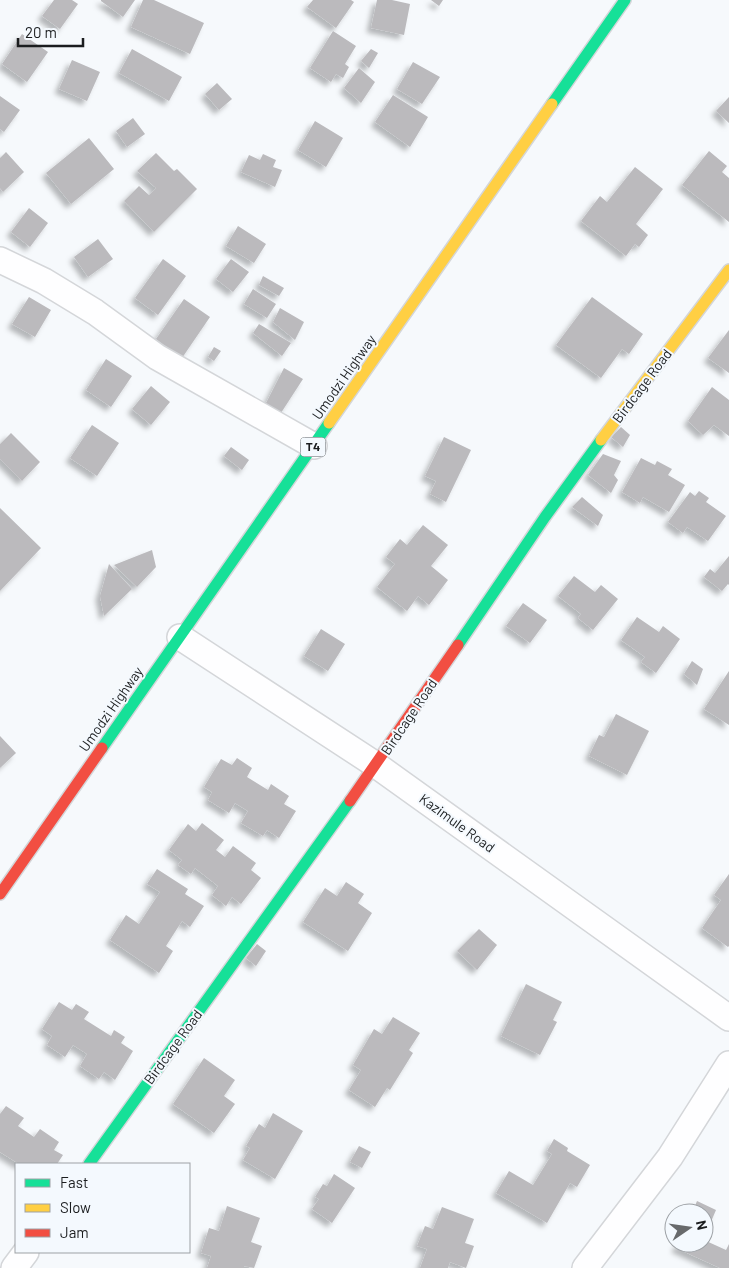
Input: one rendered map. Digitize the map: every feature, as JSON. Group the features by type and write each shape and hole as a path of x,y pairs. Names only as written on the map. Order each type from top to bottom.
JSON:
{"main road":[{"name":"Umodzi Highway","path":"0,894 625,0"},
{"name":"Birdcage Road","path":"90,1163 376,765 545,517 729,270"}],"street":[{"path":"0,260 44,281 95,312 158,357 314,446"},
{"name":"Kazimule Road","path":"180,637 376,765 729,1018"},
{"path":"585,1268 670,1157 729,1064"},
{"path":"14,1268 25,1253"}],"building":[{"path":"54,0 72,0 78,4 60,29 42,16"},
{"path":"101,0 135,0 123,17"},
{"path":"143,0 154,0 204,23 190,54 131,27"},
{"path":"313,0 351,0 354,2 336,28 307,7"},
{"path":"377,0 392,0 410,4 404,35 371,28"},
{"path":"431,0 443,0 439,6"},
{"path":"333,31 356,46 345,64 349,67 343,78 336,74 331,82 310,68"},
{"path":"22,34 48,52 27,82 2,64"},
{"path":"132,49 182,77 169,101 119,73"},
{"path":"371,49 378,53 369,68 361,61"},
{"path":"72,60 100,72 87,101 59,89"},
{"path":"413,62 440,77 422,104 397,89"},
{"path":"359,68 375,82 361,103 344,88"},
{"path":"217,83 232,99 219,110 205,94"},
{"path":"393,95 428,117 410,147 375,122"},
{"path":"0,96 20,110 4,132 0,129"},
{"path":"729,97 729,123 716,111"},
{"path":"133,118 145,134 127,147 116,131"},
{"path":"315,121 343,138 326,167 298,150"},
{"path":"89,138 114,169 71,204 46,173"},
{"path":"709,151 727,166 722,172 729,178 729,222 682,185"},
{"path":"6,152 24,172 3,192 0,188 0,158"},
{"path":"156,153 174,171 177,169 197,189 154,232 124,201 139,186 149,195 156,188 137,171"},
{"path":"263,154 276,160 273,167 282,170 275,187 241,172 249,155 260,160"},
{"path":"635,167 663,189 636,224 648,235 639,247 635,244 626,256 581,221 600,196 607,202"},
{"path":"29,208 48,223 30,247 11,232"},
{"path":"238,226 266,244 254,263 226,246"},
{"path":"98,239 113,259 88,277 74,257"},
{"path":"163,259 186,276 158,315 135,298"},
{"path":"231,259 249,272 233,292 216,279"},
{"path":"263,276 284,288 279,296 259,285"},
{"path":"253,289 276,304 267,318 244,304"},
{"path":"29,297 51,310 35,337 12,324"},
{"path":"592,297 643,334 629,354 622,349 601,378 556,345"},
{"path":"184,299 210,317 182,358 156,339"},
{"path":"280,308 304,322 295,340 273,322"},
{"path":"259,324 291,343 282,356 253,333"},
{"path":"729,330 729,373 708,358"},
{"path":"214,347 221,351 214,361 208,357"},
{"path":"106,359 132,376 111,407 86,390"},
{"path":"284,368 303,379 279,416 265,405"},
{"path":"151,386 170,402 151,425 132,409"},
{"path":"712,387 729,400 729,436 714,425 703,435 688,421"},
{"path":"92,425 119,443 97,476 70,458"},
{"path":"621,427 630,435 623,447 611,437"},
{"path":"11,433 40,462 22,481 0,459 0,444"},
{"path":"444,437 471,450 446,502 430,494 436,481 425,476"},
{"path":"231,447 249,460 242,470 224,456"},
{"path":"603,454 621,461 614,475 618,480 611,493 588,475"},
{"path":"641,458 655,465 657,461 672,469 668,475 685,485 669,512 643,497 640,503 622,492"},
{"path":"699,491 709,498 706,502 726,516 708,541 687,527 683,533 668,522 690,492 695,496"},
{"path":"582,497 603,515 598,526 572,507"},
{"path":"0,508 41,548 0,591"},
{"path":"423,525 448,545 431,566 448,580 429,605 418,596 407,611 377,587 395,564 386,557 400,539 407,545"},
{"path":"152,550 156,567 137,587 114,565"},
{"path":"729,556 729,585 722,591 704,577 710,569 715,573"},
{"path":"109,564 132,589 104,616 100,596"},
{"path":"574,576 595,592 601,585 618,599 593,630 578,618 581,614 558,596"},
{"path":"523,603 547,620 530,643 506,626"},
{"path":"637,617 659,632 663,626 680,639 656,673 641,662 645,657 621,640"},
{"path":"321,629 345,644 328,671 304,656"},
{"path":"692,661 703,669 697,685 684,674"},
{"path":"729,671 729,725 704,709"},
{"path":"616,714 649,731 627,775 589,756 599,735 604,737"},
{"path":"0,736 16,753 0,768"},
{"path":"237,758 252,768 247,777 268,790 271,784 289,796 284,804 296,811 279,838 267,830 263,836 241,823 248,811 235,803 229,813 208,800 212,792 204,787 221,759 232,765"},
{"path":"202,823 224,840 216,850 225,857 233,846 256,863 251,870 261,878 241,904 232,897 226,906 212,895 218,886 195,868 191,874 178,865 182,860 169,850 188,824 196,831"},
{"path":"157,869 188,889 185,894 204,906 190,927 182,921 166,946 173,951 159,973 110,940 126,915 139,924 160,892 147,884"},
{"path":"729,874 728,947 702,928 721,900 714,895"},
{"path":"346,882 364,894 358,903 372,913 348,951 303,922 325,888 337,896"},
{"path":"479,929 497,945 477,970 457,951"},
{"path":"257,944 266,951 256,966 246,958"},
{"path":"526,984 562,1002 553,1020 557,1022 540,1055 501,1036"},
{"path":"59,1002 72,1010 76,1004 89,1012 84,1019 111,1036 114,1030 125,1037 121,1043 133,1051 115,1080 104,1072 99,1079 80,1066 87,1054 73,1045 65,1057 47,1045 52,1036 42,1029"},
{"path":"393,1017 420,1033 409,1050 413,1053 390,1090 387,1088 375,1107 349,1090 361,1070 353,1065 374,1029 382,1034"},
{"path":"204,1058 235,1080 224,1096 235,1104 214,1133 173,1104"},
{"path":"6,1106 24,1118 18,1126 34,1137 40,1129 59,1142 54,1150 63,1155 58,1163 17,1163 0,1152 0,1114"},
{"path":"273,1113 303,1131 275,1179 243,1160 250,1148 246,1146 259,1124 265,1128"},
{"path":"554,1139 568,1148 567,1151 590,1165 577,1187 570,1183 547,1223 496,1193 509,1171 533,1185 552,1154 547,1151"},
{"path":"359,1146 371,1152 362,1168 350,1162"},
{"path":"334,1174 355,1188 332,1223 312,1209 319,1199 315,1197 323,1184 327,1186"},
{"path":"227,1206 260,1218 251,1242 262,1246 254,1268 244,1266 244,1268 207,1268 211,1256 201,1253 209,1228 219,1231"},
{"path":"442,1207 474,1219 465,1243 474,1246 466,1268 450,1262 448,1268 420,1268 427,1249 417,1246 425,1226 433,1229"},
{"path":"729,1244 729,1268 720,1268 687,1253 714,1253 714,1245 726,1250"}],"traffic: fast":[{"path":"552,104 625,0"},
{"path":"102,748 329,423"},
{"path":"458,645 545,517 601,440"},
{"path":"90,1163 350,801"}],"traffic: slow":[{"path":"329,423 552,104"},
{"path":"601,440 729,270"}],"traffic: jam":[{"path":"350,801 458,645"},
{"path":"0,894 102,748"}]}
